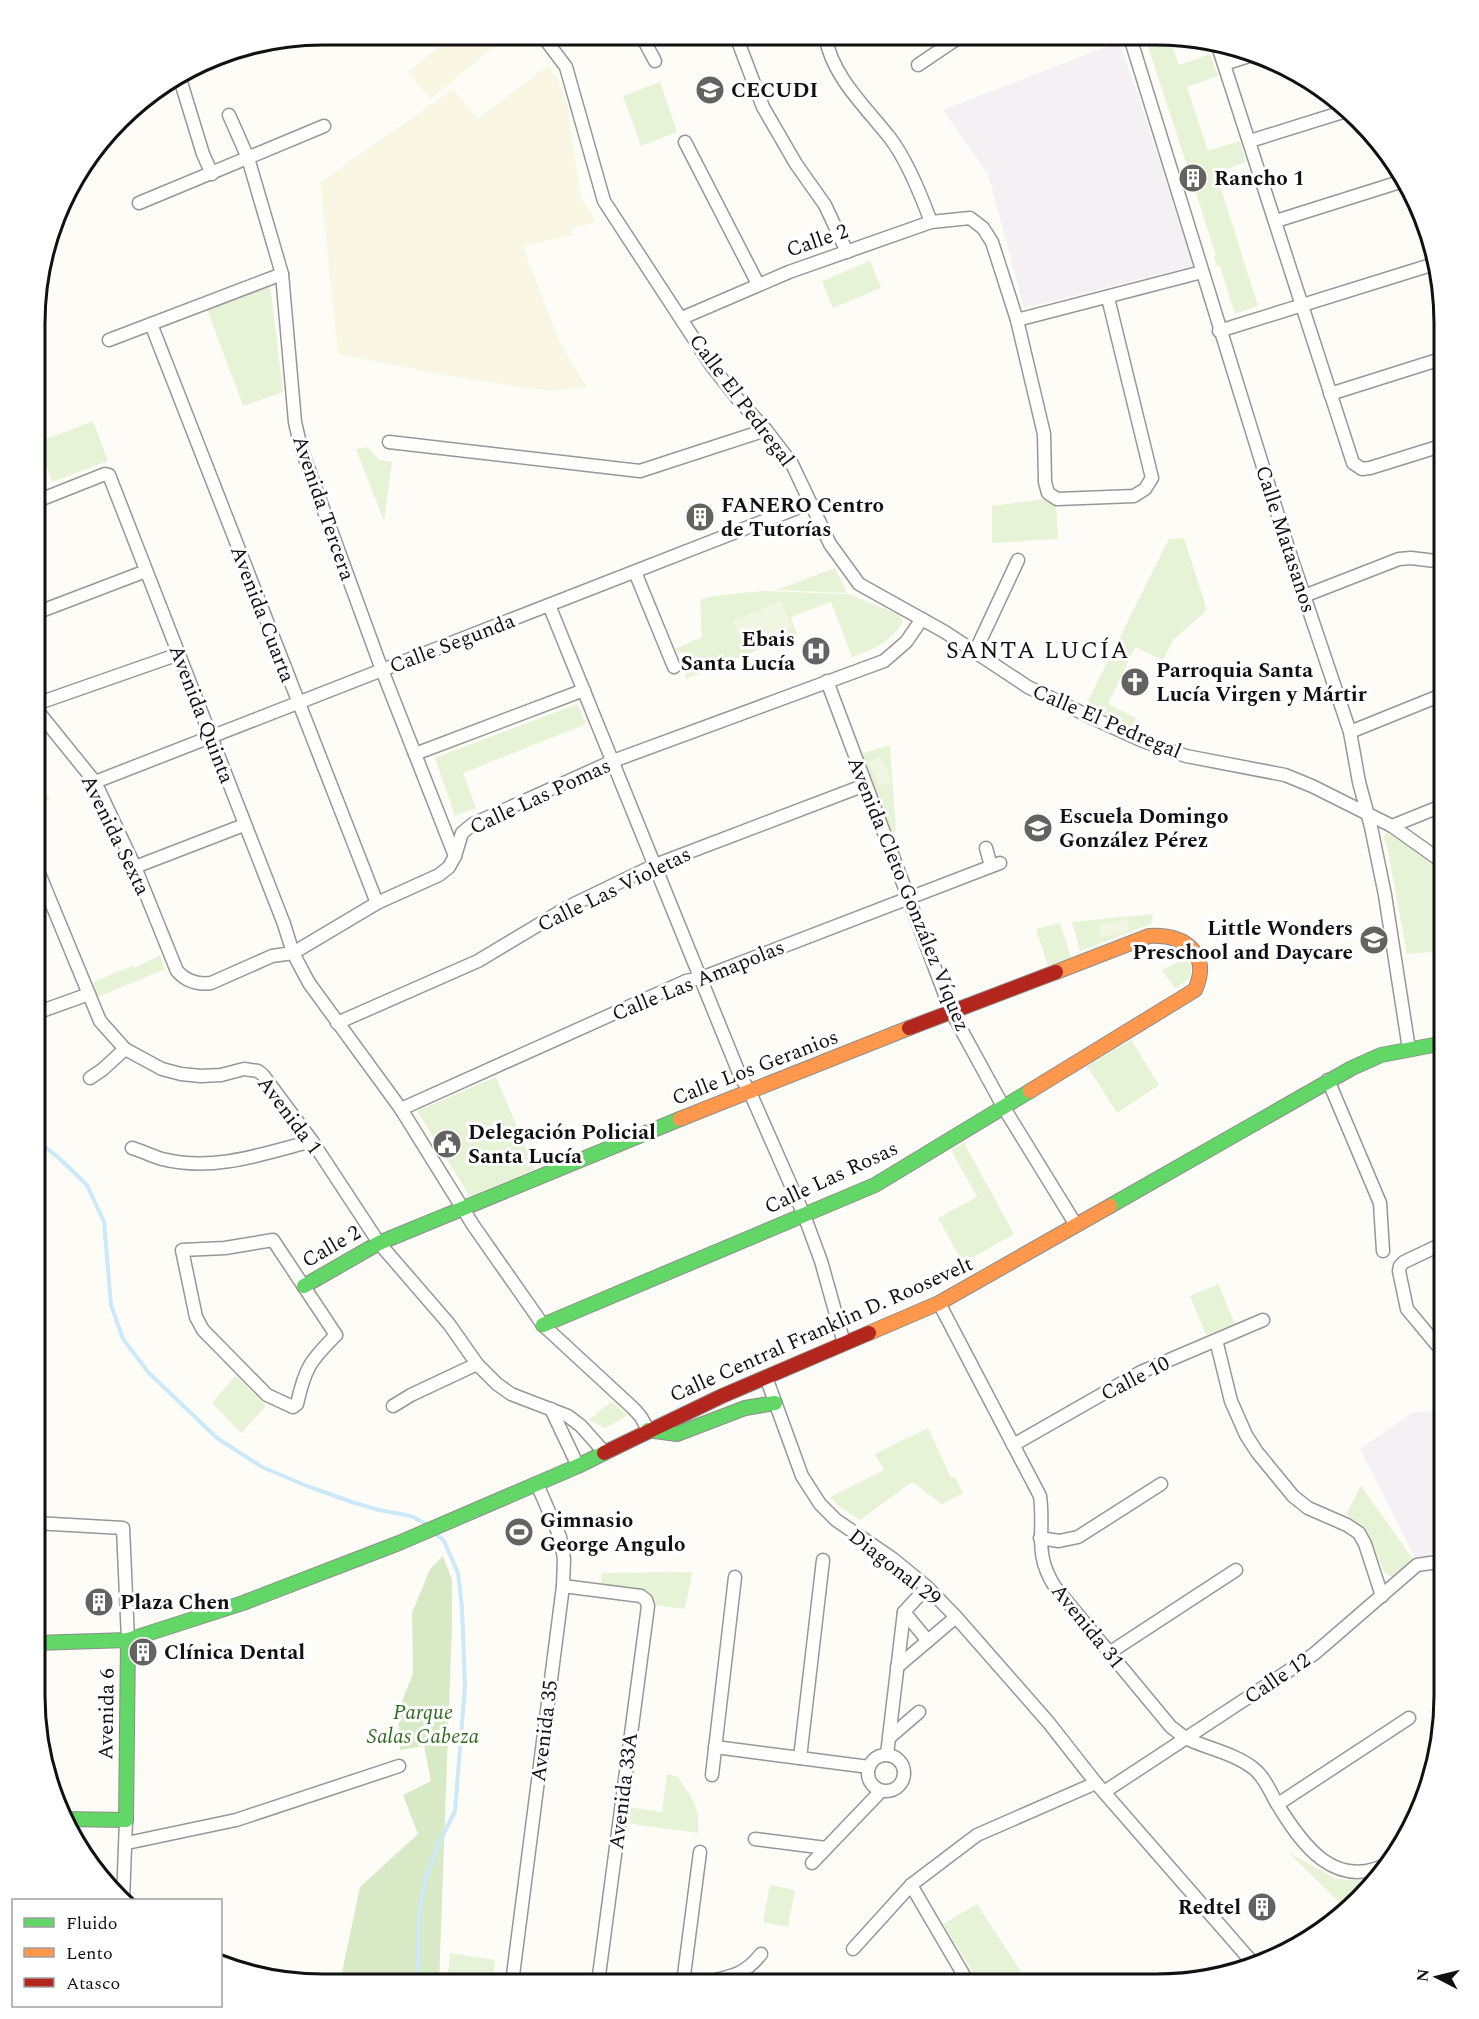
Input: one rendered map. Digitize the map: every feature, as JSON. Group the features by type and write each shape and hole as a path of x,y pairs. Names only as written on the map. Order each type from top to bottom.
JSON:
{"main road":[{"name":"Calle Las Rosas","path":"543,1325 875,1185 1195,990 1203,972 1200,961 1193,950 1172,936 1161,934 1149,936"},
{"name":"Calle Los Geranios","path":"379,1243 749,1090 1149,936"},
{"name":"Calle Central Franklin D. Roosevelt","path":"45,1643 128,1640 243,1603 466,1515 578,1466 648,1430 766,1377 939,1303 1328,1080 1381,1056 1434,1045"},
{"name":"Calle 2","path":"304,1286 379,1243"},
{"path":"648,1430 677,1434 745,1408 775,1402"},
{"name":"Avenida 6","path":"126,1820 128,1640"},
{"path":"74,1819 126,1820"}],"street":[{"name":"Calle El Pedregal","path":"550,45 566,67 604,201 723,381 792,464 830,544 859,584 922,619 1028,687 1143,741 1186,756 1285,776 1312,786 1368,812 1434,856"},
{"path":"646,45 655,61"},
{"path":"739,45 763,107 796,164 825,205 847,252"},
{"path":"828,45 847,87 891,139 910,173 931,222"},
{"path":"918,65 948,45"},
{"name":"Calle Matasanos","path":"1132,45 1219,331 1350,732 1385,895 1409,1049"},
{"path":"1220,52 1350,458 1362,469 1434,448"},
{"path":"1224,64 1241,59"},
{"path":"181,84 203,154 212,174"},
{"path":"1250,141 1338,113"},
{"name":"Avenida Tercera","path":"229,115 248,158 282,274 295,422 301,448 382,670 456,856"},
{"path":"139,203 324,126"},
{"path":"685,142 758,284"},
{"path":"1276,221 1396,183"},
{"name":"Calle 2","path":"682,318 758,284 931,222 970,218 983,228 992,242 1017,320"},
{"path":"1219,331 1428,266"},
{"path":"1108,298 1152,478 1145,489 1134,496 1057,499 1048,493 1045,482 1044,434 1017,320 1202,272"},
{"path":"109,340 282,274"},
{"name":"Avenida Cuarta","path":"151,324 377,903"},
{"path":"1330,394 1434,361"},
{"path":"389,442 640,471 766,430"},
{"name":"Avenida Quinta","path":"45,498 105,474 109,475 284,924 293,953 309,983 401,1109 463,1209 543,1325 634,1409 648,1430"},
{"name":"Calle Segunda","path":"94,782 810,503"},
{"path":"1304,596 1399,559 1434,561"},
{"path":"975,652 1017,560"},
{"path":"45,610 146,571"},
{"path":"635,572 674,667"},
{"path":"549,605 741,1078 749,1090 804,1215 821,1261 844,1343"},
{"name":"Calle Las Pomas","path":"177,971 183,978 193,982 211,983 272,956 293,953 377,903 439,875 449,867 456,856 462,833 473,824 613,761 884,661 906,642 922,619"},
{"path":"45,701 179,654"},
{"name":"Avenida Cleto González Víquez","path":"827,681 951,1011 1004,1108 1076,1225"},
{"path":"415,754 584,690"},
{"path":"1350,732 1434,698"},
{"name":"Avenida Sexta","path":"45,721 94,782 135,867 177,971"},
{"name":"Calle Las Violetas","path":"337,1023 478,962 568,907 655,865 865,785"},
{"path":"1392,826 1434,809"},
{"path":"135,867 244,825"},
{"name":"Calle Las Amapolas","path":"401,1109 686,981 700,978 995,864 986,848"},
{"name":"Avenida 1","path":"45,888 100,1021 124,1049 162,1069 182,1074 201,1076 220,1075 244,1069 258,1071 312,1142 379,1243 449,1324 477,1364 511,1394 568,1416 581,1426 605,1453"},
{"path":"45,1010 89,994"},
{"path":"90,1078 124,1049"},
{"path":"1328,1080 1380,1203 1383,1251"},
{"path":"132,1148 163,1159 214,1164 312,1142"},
{"path":"273,1240 304,1286 336,1335 308,1366 297,1404 293,1407 267,1395 203,1330 196,1317 182,1250 225,1248 273,1240"},
{"path":"1434,1248 1400,1266 1407,1309 1434,1341"},
{"name":"Avenida 31","path":"939,1303 1040,1496 1041,1555 1048,1575 1171,1727 1187,1739 1224,1753 1253,1768 1262,1777 1307,1846 1319,1859 1343,1870 1373,1870"},
{"name":"Calle 10","path":"1013,1445 1141,1372 1263,1320"},
{"path":"1216,1340 1231,1401 1246,1435 1257,1452 1293,1496 1308,1508 1347,1525 1359,1533 1365,1544 1382,1596"},
{"path":"393,1406 477,1364"},
{"name":"Diagonal 29","path":"766,1377 802,1476 820,1504 837,1520 893,1559 927,1587 956,1617 1049,1724 1100,1788 1248,1958"},
{"path":"551,1409 578,1466"},
{"name":"Avenida 35","path":"513,1974 563,1586 564,1559 560,1537 537,1484"},
{"path":"1040,1538 1059,1541 1078,1538 1161,1484"},
{"name":"Avenida 6","path":"45,1524 123,1528 128,1640"},
{"path":"800,1758 823,1560"},
{"name":"Calle 12","path":"853,1948 911,1885 976,1835 1100,1788 1187,1739 1314,1654 1417,1564 1434,1563"},
{"path":"1109,1653 1236,1570"},
{"path":"712,1775 735,1577"},
{"name":"Avenida 33A","path":"563,1586 641,1596 646,1600 648,1606 599,1974"},
{"path":"887,1754 904,1612 927,1587"},
{"path":"904,1612 928,1641"},
{"path":"897,1667 956,1617"},
{"path":"890,1737 919,1712"},
{"path":"1278,1804 1409,1718"},
{"path":"715,1747 869,1767"},
{"path":"887,1754 893,1755 903,1764 904,1776 902,1782 893,1790 881,1791 869,1779 869,1767 876,1757 887,1754"},
{"path":"127,1843 236,1820 399,1766"},
{"path":"812,1863 881,1791"},
{"name":"Avenida 6","path":"124,1890 126,1820"},
{"path":"755,1839 826,1848"},
{"path":"684,1974 700,1852"},
{"path":"911,1885 963,1974"},
{"path":"738,1974 751,1966 761,1954"}],"shaded area":[{"path":"441,45 491,45 493,48 430,99 408,72"},
{"path":"1111,45 1120,45 1193,266 1024,308 988,174 943,110"},
{"path":"548,65 557,77 567,103 581,199 597,222 571,228 572,235 523,246 560,343 587,387 550,391 465,379 338,354 320,182 453,89 478,119"},
{"path":"1434,1411 1434,1556 1415,1557 1360,1449 1412,1413"}],"green space":[{"path":"1148,45 1172,46 1179,65 1210,54 1218,76 1187,87 1208,151 1240,141 1246,162 1216,173 1258,306 1235,314 1220,266 1217,266 1214,257 1216,255"},
{"path":"660,82 677,132 641,146 623,96"},
{"path":"870,261 881,288 833,308 822,281"},
{"path":"270,284 283,392 243,406 206,306"},
{"path":"93,421 108,461 52,482 45,462 45,439"},
{"path":"367,447 379,460 392,462 384,521 356,449"},
{"path":"1045,499 1056,504 1058,539 992,543 992,506"},
{"path":"1184,538 1207,610 1173,640 1163,660 1135,647 1108,704 1136,718 1130,730 1084,709 1169,539"},
{"path":"835,568 847,593 776,590"},
{"path":"762,591 849,594 899,615 903,622 887,640 875,648 852,657 831,602 791,617 797,634 686,679 685,672 693,667 687,652 679,653 675,649 702,637 700,600 714,596"},
{"path":"781,601 792,628 744,647 733,621"},
{"path":"577,704 586,724 463,773 476,808 455,816 435,758"},
{"path":"890,745 896,831 890,834 861,754"},
{"path":"881,757 892,781 879,786 869,762"},
{"path":"45,793 50,798 45,803"},
{"path":"1387,832 1434,864 1434,952 1407,954 1387,846 1383,838"},
{"path":"1153,914 1151,924 1080,951 1072,922"},
{"path":"1127,919 1129,931 1100,937 1098,925"},
{"path":"1060,923 1071,957 1048,966 1036,929"},
{"path":"160,955 165,969 98,997 91,983 132,966 135,968"},
{"path":"1186,958 1191,967 1190,978 1175,989 1162,970"},
{"path":"1131,1040 1159,1085 1117,1113 1087,1066"},
{"path":"496,1077 535,1169 470,1197 417,1111"},
{"path":"964,1143 1014,1234 963,1263 938,1218 977,1197 951,1150"},
{"path":"1218,1284 1235,1324 1206,1335 1190,1296"},
{"path":"236,1375 266,1406 241,1433 212,1403"},
{"path":"611,1402 628,1415 605,1428 589,1420"},
{"path":"928,1428 951,1478 955,1477 963,1493 942,1504 912,1482 860,1520 837,1505 830,1497 884,1470 875,1454"},
{"path":"1361,1486 1413,1559 1394,1578 1385,1573 1367,1532 1346,1514"},
{"name":"Parque Salas Cabeza","path":"443,1556 452,1580 439,1974 342,1974 360,1887 418,1834 403,1795 431,1781 424,1746 400,1750 398,1712 413,1673 412,1613 430,1569"},
{"path":"692,1572 685,1609 654,1605 601,1589 602,1573"},
{"path":"667,1774 678,1777 691,1797 698,1816 698,1833 625,1823 627,1807 662,1812"},
{"path":"1288,1852 1336,1879 1364,1880 1341,1904"},
{"path":"770,1885 795,1890 788,1927 763,1922"},
{"path":"977,1904 1022,1974 974,1974 943,1924"},
{"path":"450,1953 495,1960 493,1974 448,1974"}],"waterway":[{"path":"45,1147 87,1185 104,1222 111,1305 123,1339 149,1373 217,1438 262,1467 352,1502 411,1516 428,1525"},
{"path":"418,1974 419,1915 425,1881 438,1845 455,1811 465,1686 462,1608 458,1573 444,1541 435,1533"}],"traffic: fast":[{"path":"1110,1206 1352,1068 1381,1055 1434,1045"},
{"path":"543,1325 875,1185 1030,1091"},
{"path":"304,1286 379,1243 680,1119"},
{"path":"648,1430 677,1434 745,1408 775,1403"},
{"path":"45,1643 128,1640 243,1603 399,1543 604,1453"},
{"path":"74,1819 126,1820 128,1640"}],"traffic: slow":[{"path":"1030,1091 1195,990 1200,966 1192,948 1183,942 1162,936 1149,936 1056,972"},
{"path":"680,1119 909,1028"},
{"path":"869,1333 939,1303 1110,1206"}],"traffic: jam":[{"path":"909,1028 1056,972"},
{"path":"604,1453 722,1396 869,1333"}],"place":[{"name":"CECUDI","path":"710,90"},
{"name":"Rancho 1","path":"1193,178"},
{"name":"FANERO Centro de Tutorías","path":"700,517"},
{"name":"Ebais Santa Lucía","path":"816,651"},
{"name":"Parroquia Santa Lucía Virgen y Mártir","path":"1135,682"},
{"name":"Escuela Domingo González Pérez","path":"1038,828"},
{"name":"Little Wonders Preschool and Daycare","path":"1374,940"},
{"name":"Delegación Policial Santa Lucía","path":"447,1144"},
{"name":"Gimnasio George Angulo","path":"519,1532"},
{"name":"Plaza Chen","path":"99,1602"},
{"name":"Clínica Dental","path":"143,1652"},
{"name":"Redtel","path":"1262,1907"}],"district":[{"name":"SANTA LUCÍA","path":"1038,650"}]}
